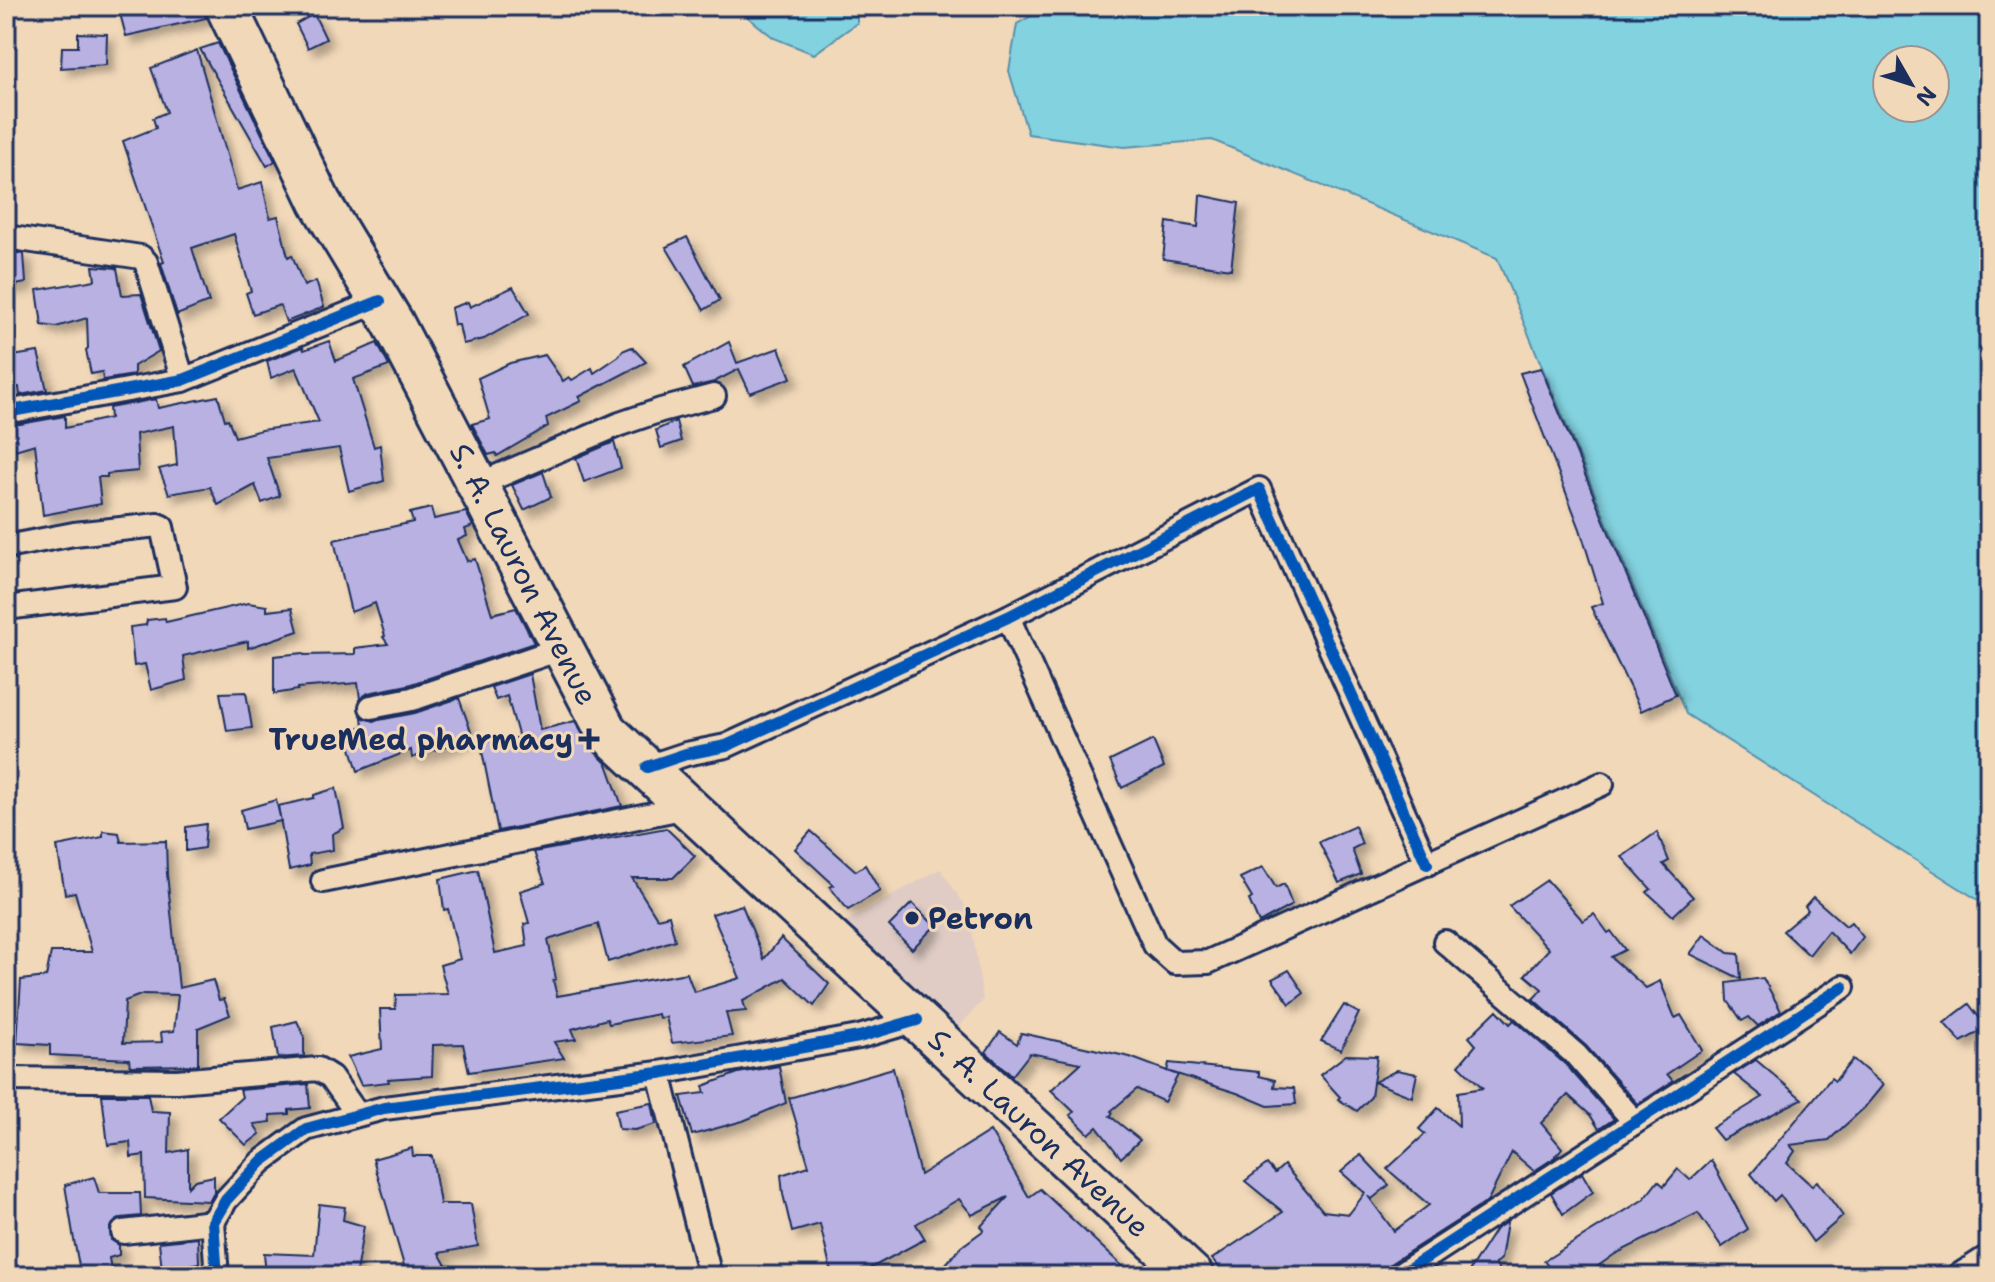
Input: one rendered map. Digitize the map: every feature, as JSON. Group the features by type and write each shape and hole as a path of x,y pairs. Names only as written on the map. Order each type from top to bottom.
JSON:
{"highway":[{"name":"S. A. Lauron Avenue","path":"226,6 320,202 380,301 606,731 1193,1276"}],"street":[{"path":"6,237 141,257 146,262 183,380"},
{"path":"6,412 183,380 380,301"},
{"path":"477,485 620,424 714,396"},
{"path":"647,767 686,754 726,746 1008,617 1259,489 1427,864"},
{"path":"6,547 153,524 162,527 175,587 6,608"},
{"path":"1008,617 1155,945 1175,963 1208,962 1602,784"},
{"path":"371,707 412,699 563,648"},
{"path":"323,881 687,807"},
{"path":"1445,942 1576,1055 1634,1121"},
{"path":"1398,1276 1843,987"},
{"path":"217,1276 213,1222 226,1200 261,1162 306,1129 384,1108 659,1073 859,1037 917,1020"},
{"path":"6,1079 177,1081 318,1069 331,1077 357,1114"},
{"path":"659,1073 710,1276"},
{"path":"123,1232 213,1222"},
{"path":"1958,1276 1989,1256"}],"shaded area":[{"path":"940,869 969,911 983,1000 959,1027 841,924"}],"water":[{"path":"734,6 857,6 857,23 814,54 774,38"},
{"path":"1049,6 1989,6 1989,907 1686,714 1497,258 1212,140 1124,147 1028,134 1009,71 1017,24"}],"building":[{"path":"118,6 203,6 206,18 126,36"},
{"path":"314,14 326,39 308,48 296,24"},
{"path":"78,33 107,34 106,65 61,68 62,47 78,47"},
{"path":"218,43 275,161 267,166 200,49"},
{"path":"197,50 237,190 262,182 270,218 278,216 288,257 292,255 304,286 316,281 324,307 286,322 280,305 253,314 246,293 251,291 234,234 192,248 209,302 177,315 161,263 164,262 123,141 156,128 153,118 167,112 151,68"},
{"path":"1200,195 1239,203 1231,269 1163,259 1167,222 1198,227"},
{"path":"687,237 720,300 704,310 666,247"},
{"path":"6,251 24,254 26,283 6,287"},
{"path":"93,266 117,268 122,295 141,294 159,351 134,366 134,375 103,380 102,372 91,374 86,350 87,318 56,327 42,325 37,290 95,280"},
{"path":"513,287 529,314 484,339 463,344 459,325 454,325 451,308 468,302 470,307"},
{"path":"329,341 336,361 377,343 389,366 353,379 374,447 380,445 384,481 349,491 339,448 267,458 280,496 262,503 255,485 218,505 210,487 169,494 159,469 177,465 174,426 136,434 138,471 98,477 101,504 43,515 35,444 15,450 9,426 65,416 65,428 110,418 109,408 156,399 158,408 218,396 225,420 228,419 235,437 319,422 296,368 271,378 267,361"},
{"path":"729,342 737,363 779,348 791,378 750,393 739,369 714,382 693,387 684,367"},
{"path":"632,347 646,362 546,418 548,426 497,456 496,453 488,455 472,424 490,419 478,378 510,363 545,355 563,381 569,377 572,380 592,368 594,373"},
{"path":"38,352 47,390 20,395 19,387 6,391 6,357"},
{"path":"1541,368 1676,695 1641,711 1591,607 1603,603 1580,529 1520,373"},
{"path":"676,421 681,441 661,448 656,430"},
{"path":"614,442 621,468 584,482 576,458"},
{"path":"543,472 551,497 524,510 512,485"},
{"path":"431,508 434,519 466,512 473,526 465,529 467,536 458,540 467,561 475,559 492,614 516,608 534,643 408,685 368,693 360,699 358,683 298,688 274,694 274,656 355,654 355,648 388,644 383,637 375,603 351,612 334,540 413,522 410,513"},
{"path":"248,603 267,606 267,611 292,608 298,631 248,648 248,641 183,656 186,680 151,690 145,664 134,666 130,627 146,625 147,620 165,618 166,622"},
{"path":"530,674 540,730 575,721 590,747 607,764 622,806 498,831 480,741 519,738 507,696 496,700 491,687"},
{"path":"246,692 252,728 227,731 220,693"},
{"path":"459,698 473,737 412,758 411,750 358,771 346,732 363,726 362,717 374,721 415,713"},
{"path":"1153,740 1164,767 1122,788 1110,761"},
{"path":"336,788 344,828 332,834 333,850 309,854 310,865 289,870 278,806 314,798 314,795"},
{"path":"276,800 281,821 245,829 241,810"},
{"path":"206,824 204,848 186,851 186,827"},
{"path":"1355,826 1362,844 1352,849 1361,874 1339,883 1319,842"},
{"path":"666,828 695,856 673,878 632,878 657,918 669,915 675,940 608,962 598,924 548,940 557,996 687,973 694,992 740,978 712,914 742,905 764,959 781,938 829,984 814,1006 785,978 743,1001 746,1011 726,1013 732,1036 672,1043 666,1017 659,1018 658,1014 609,1024 607,1019 572,1029 576,1039 554,1042 564,1058 469,1072 463,1044 433,1045 432,1076 388,1079 389,1082 361,1085 348,1057 382,1049 380,1009 395,1009 396,995 448,994 440,965 460,959 448,909 444,910 440,879 478,870 495,953 527,946 524,924 529,923 520,891 545,883 534,852"},
{"path":"103,831 119,833 121,842 166,841 179,988 213,980 219,1000 224,999 230,1015 198,1028 198,1065 130,1066 129,1059 50,1055 50,1045 17,1043 21,980 46,977 51,952 92,952 75,892 65,894 57,846 103,837","holes":["143,994 178,995 174,1031 161,1032 162,1042 123,1043 125,1001"]},
{"path":"811,831 856,871 865,865 880,891 848,910 830,887 834,885 795,849"},
{"path":"1657,832 1669,861 1663,864 1693,897 1673,916 1647,892 1651,889 1622,857"},
{"path":"1263,867 1276,888 1284,884 1292,905 1259,923 1249,900 1252,898 1240,878"},
{"path":"1547,880 1583,921 1594,914 1608,933 1611,931 1625,950 1611,957 1646,988 1660,981 1675,1018 1681,1015 1702,1050 1667,1074 1673,1081 1638,1104 1586,1046 1533,999 1542,989 1525,975 1549,949 1509,906"},
{"path":"1813,897 1846,926 1851,922 1863,937 1850,954 1828,931 1809,955 1783,931 1808,910 1805,906"},
{"name":"Petron","path":"912,903 935,926 912,949 889,926"},
{"path":"1704,935 1728,953 1739,954 1741,979 1690,954"},
{"path":"1289,970 1304,993 1290,1004 1272,979"},
{"path":"1763,978 1781,1011 1758,1026 1749,1017 1742,1021 1728,1001 1727,983"},
{"path":"1969,1004 1987,1028 1961,1042 1944,1023"},
{"path":"1344,1005 1359,1013 1341,1050 1321,1041"},
{"path":"1497,1010 1510,1024 1514,1020 1566,1065 1614,1119 1599,1129 1590,1115 1568,1095 1541,1123 1562,1148 1554,1158 1534,1171 1512,1152 1487,1202 1390,1264 1383,1275 1379,1270 1369,1276 1227,1276 1212,1259 1283,1212 1245,1181 1267,1164 1275,1173 1284,1165 1323,1211 1349,1214 1365,1193 1341,1172 1361,1155 1389,1185 1372,1199 1368,1196 1394,1231 1429,1205 1387,1169 1425,1134 1419,1129 1438,1108 1459,1126 1458,1092 1483,1088 1459,1065 1476,1045 1469,1037"},
{"path":"297,1021 304,1036 304,1056 278,1058 273,1027"},
{"path":"1000,1032 1017,1044 1021,1033 1130,1057 1178,1075 1164,1102 1137,1089 1111,1111 1110,1116 1140,1140 1121,1158 1097,1127 1089,1134 1070,1115 1074,1112 1051,1090 1081,1063 1030,1053 1012,1076 986,1052"},
{"path":"1346,1055 1377,1056 1371,1097 1357,1111 1338,1099 1340,1097 1320,1075"},
{"path":"1853,1059 1883,1085 1864,1108 1829,1140 1790,1145 1795,1151 1787,1163 1812,1186 1817,1181 1843,1216 1813,1242 1780,1195 1774,1201 1751,1174 1831,1078 1835,1081"},
{"path":"1756,1060 1802,1099 1722,1140 1712,1128 1763,1097 1734,1074"},
{"path":"1169,1063 1259,1072 1259,1076 1275,1080 1274,1087 1294,1088 1296,1104 1268,1106 1167,1071"},
{"path":"779,1066 786,1103 743,1121 692,1135 681,1096 705,1093 703,1086 738,1073"},
{"path":"893,1068 920,1175 990,1131 1029,1197 1040,1189 1133,1276 935,1276 961,1247 984,1230 981,1226 1008,1197 972,1215 959,1199 916,1224 925,1239 869,1269 846,1276 832,1276 820,1224 792,1232 781,1175 809,1166 789,1098"},
{"path":"1397,1070 1417,1074 1412,1097 1374,1082"},
{"path":"308,1084 310,1108 270,1115 271,1122 254,1124 260,1134 246,1145 219,1118 242,1097 240,1090"},
{"path":"102,1095 148,1095 151,1111 170,1112 169,1153 188,1149 188,1187 195,1180 214,1176 214,1193 209,1201 145,1198 144,1155 131,1157 130,1142 108,1145"},
{"path":"652,1103 656,1124 635,1130 619,1129 615,1110"},
{"path":"412,1148 413,1156 432,1156 440,1204 471,1204 478,1246 439,1253 452,1276 407,1276 373,1159"},
{"path":"1711,1160 1748,1229 1722,1247 1698,1213 1615,1254 1584,1276 1556,1276 1544,1261 1644,1199 1658,1181 1664,1186 1678,1169 1690,1180"},
{"path":"1582,1173 1593,1192 1563,1214 1551,1193"},
{"path":"94,1177 99,1193 140,1193 141,1216 121,1218 110,1227 111,1240 119,1245 119,1255 109,1258 112,1276 81,1276 74,1240 65,1185"},
{"path":"319,1204 345,1207 343,1220 364,1226 356,1272 335,1272 335,1276 266,1276 264,1253 314,1255"},
{"path":"1507,1222 1501,1259 1495,1264 1503,1276 1466,1276 1496,1229"},
{"path":"198,1238 199,1263 162,1270 159,1242"}],"cycle path":[{"path":"6,412 183,380 380,301"},
{"path":"647,767 686,754 726,746 1008,617 1259,489 1427,864"},
{"path":"1398,1276 1843,987"},
{"path":"217,1276 213,1222 226,1200 261,1162 306,1129 384,1108 659,1073 859,1037 917,1020"}],"place":[{"name":"TrueMed pharmacy","path":"589,739"},
{"name":"Petron","path":"912,918"}]}
